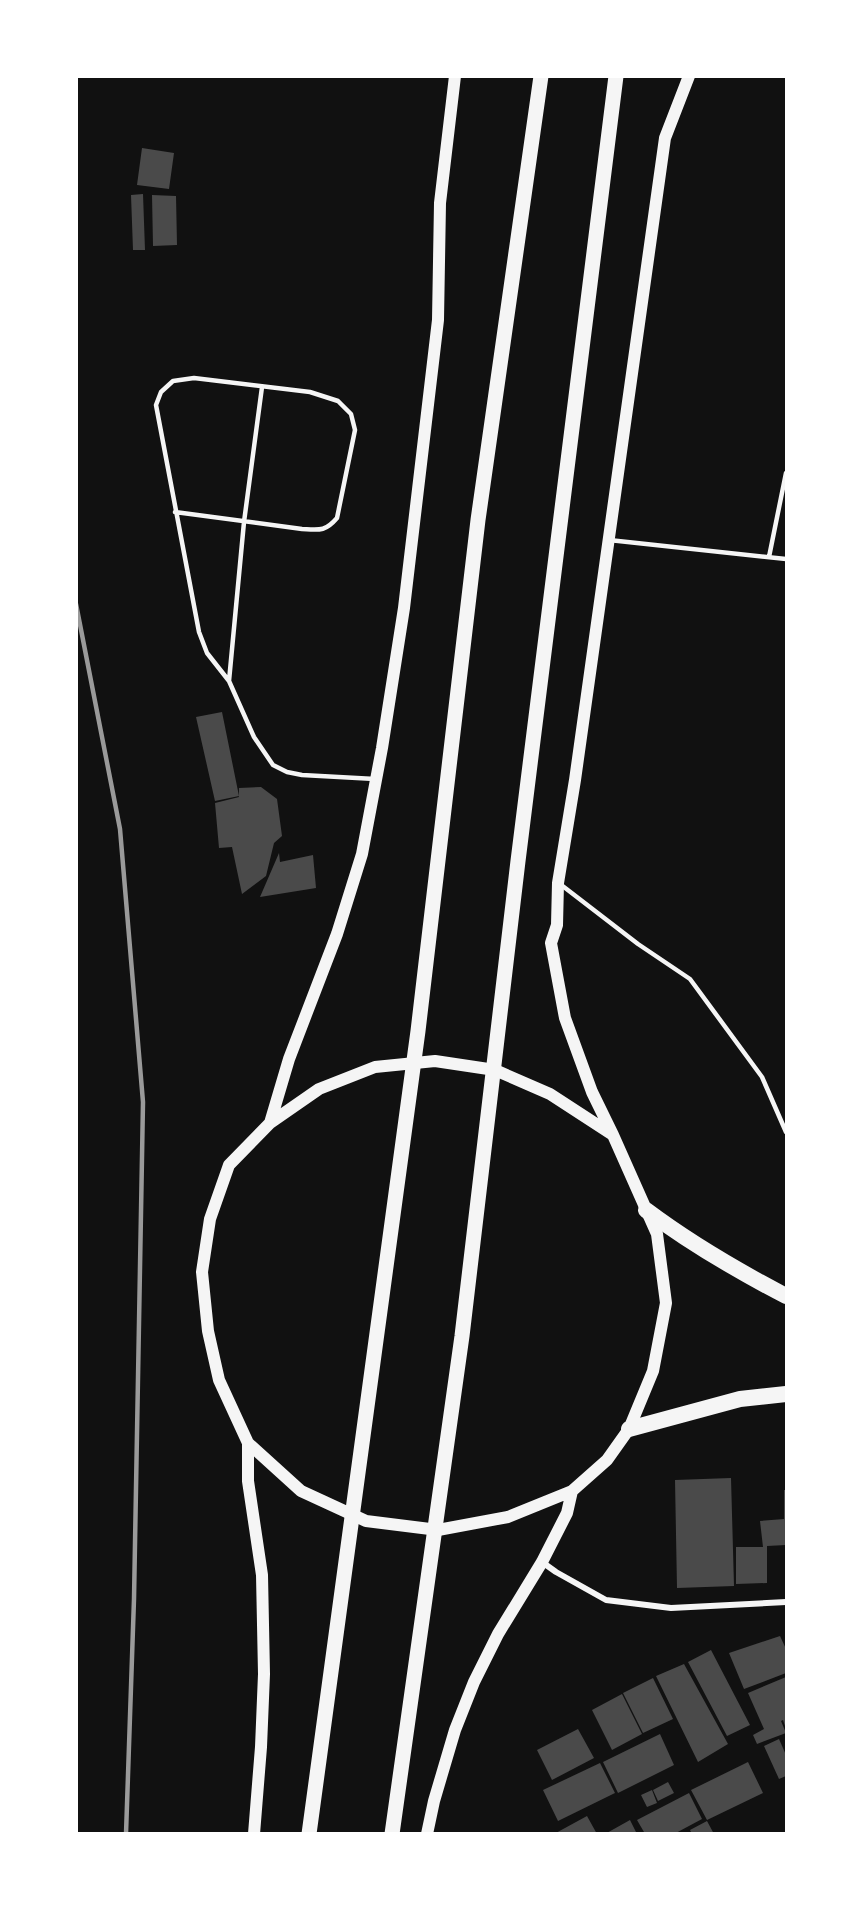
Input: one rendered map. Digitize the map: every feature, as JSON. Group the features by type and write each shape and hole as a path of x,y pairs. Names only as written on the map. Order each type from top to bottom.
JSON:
{"highway":[{"path":"646,1210 677,1233 786,1296"},
{"path":"629,1429 740,1399 786,1394"}],"main road":[{"path":"270,1123 289,1059 338,934 362,854 376,780 404,608 438,320 440,203 455,76"},
{"path":"309,1833 416,1043 478,520 541,76"},
{"path":"392,1833 462,1336 518,861 616,76"},
{"path":"613,1135 550,1094 495,1070 435,1062 375,1068 356,1074 319,1089 270,1123 229,1165 210,1219 202,1272 208,1331 219,1380 248,1443 301,1491 366,1521 438,1530 508,1517 572,1491 607,1460 629,1429 653,1371 666,1303 657,1234 613,1135 592,1092 565,1018 551,943 557,925 558,883 665,138 689,77"},
{"path":"248,1443 248,1481 262,1575 264,1652 261,1747 254,1833"},
{"path":"427,1833 452,1740 474,1682 498,1634 542,1562 567,1514 572,1491"}],"street":[{"path":"761,1283 786,1287"},
{"path":"542,1562 555,1572 606,1600 671,1608 786,1602"}],"lane":[{"path":"175,512 319,530 329,528 337,518 355,430 351,414 338,401 310,392 194,378 173,381 161,392 156,405 175,512 199,632 207,653 229,681 254,737 273,765 287,772 376,780"},
{"path":"229,681 244,522 262,387"},
{"path":"769,557 786,473"},
{"path":"609,540 786,559"},
{"path":"558,883 690,980 762,1077 786,1132"}],"building":[{"path":"142,148 174,153 169,189 137,185"},
{"path":"143,194 145,250 133,250 131,195"},
{"path":"152,195 176,196 177,245 153,246"},
{"path":"222,712 239,796 215,801 196,717"},
{"path":"261,787 277,799 282,836 274,843 266,876 242,894 232,847 219,848 215,803 239,797 239,788"},
{"path":"279,853 280,862 313,855 316,888 260,897"},
{"path":"731,1478 734,1586 677,1588 675,1480"},
{"path":"784,1490 786,1490 786,1545 767,1546 767,1583 736,1584 736,1547 763,1547 760,1521 784,1519"},
{"path":"780,1636 786,1649 786,1673 744,1689 729,1653"},
{"path":"711,1650 750,1725 727,1736 688,1662"},
{"path":"684,1664 728,1744 698,1762 656,1676"},
{"path":"786,1677 786,1729 783,1720 781,1721 786,1733 757,1744 753,1735 764,1729 748,1693"},
{"path":"653,1678 673,1719 643,1733 623,1693"},
{"path":"622,1694 642,1734 612,1750 592,1710"},
{"path":"578,1729 594,1758 552,1780 537,1750"},
{"path":"660,1734 674,1765 618,1793 603,1762"},
{"path":"779,1739 786,1755 786,1776 779,1779 764,1746"},
{"path":"748,1762 763,1793 707,1820 691,1790"},
{"path":"600,1763 615,1793 558,1821 543,1790"},
{"path":"668,1782 674,1793 658,1801 653,1790"},
{"path":"652,1790 657,1803 647,1807 641,1795"},
{"path":"689,1793 702,1819 674,1834 642,1834 644,1832 637,1820"},
{"path":"587,1816 597,1834 554,1834"},
{"path":"630,1820 637,1834 605,1834"},
{"path":"707,1821 714,1834 692,1834 690,1830"}],"railway":[{"path":"76,604 120,829 143,1102 134,1599 126,1834"}]}
